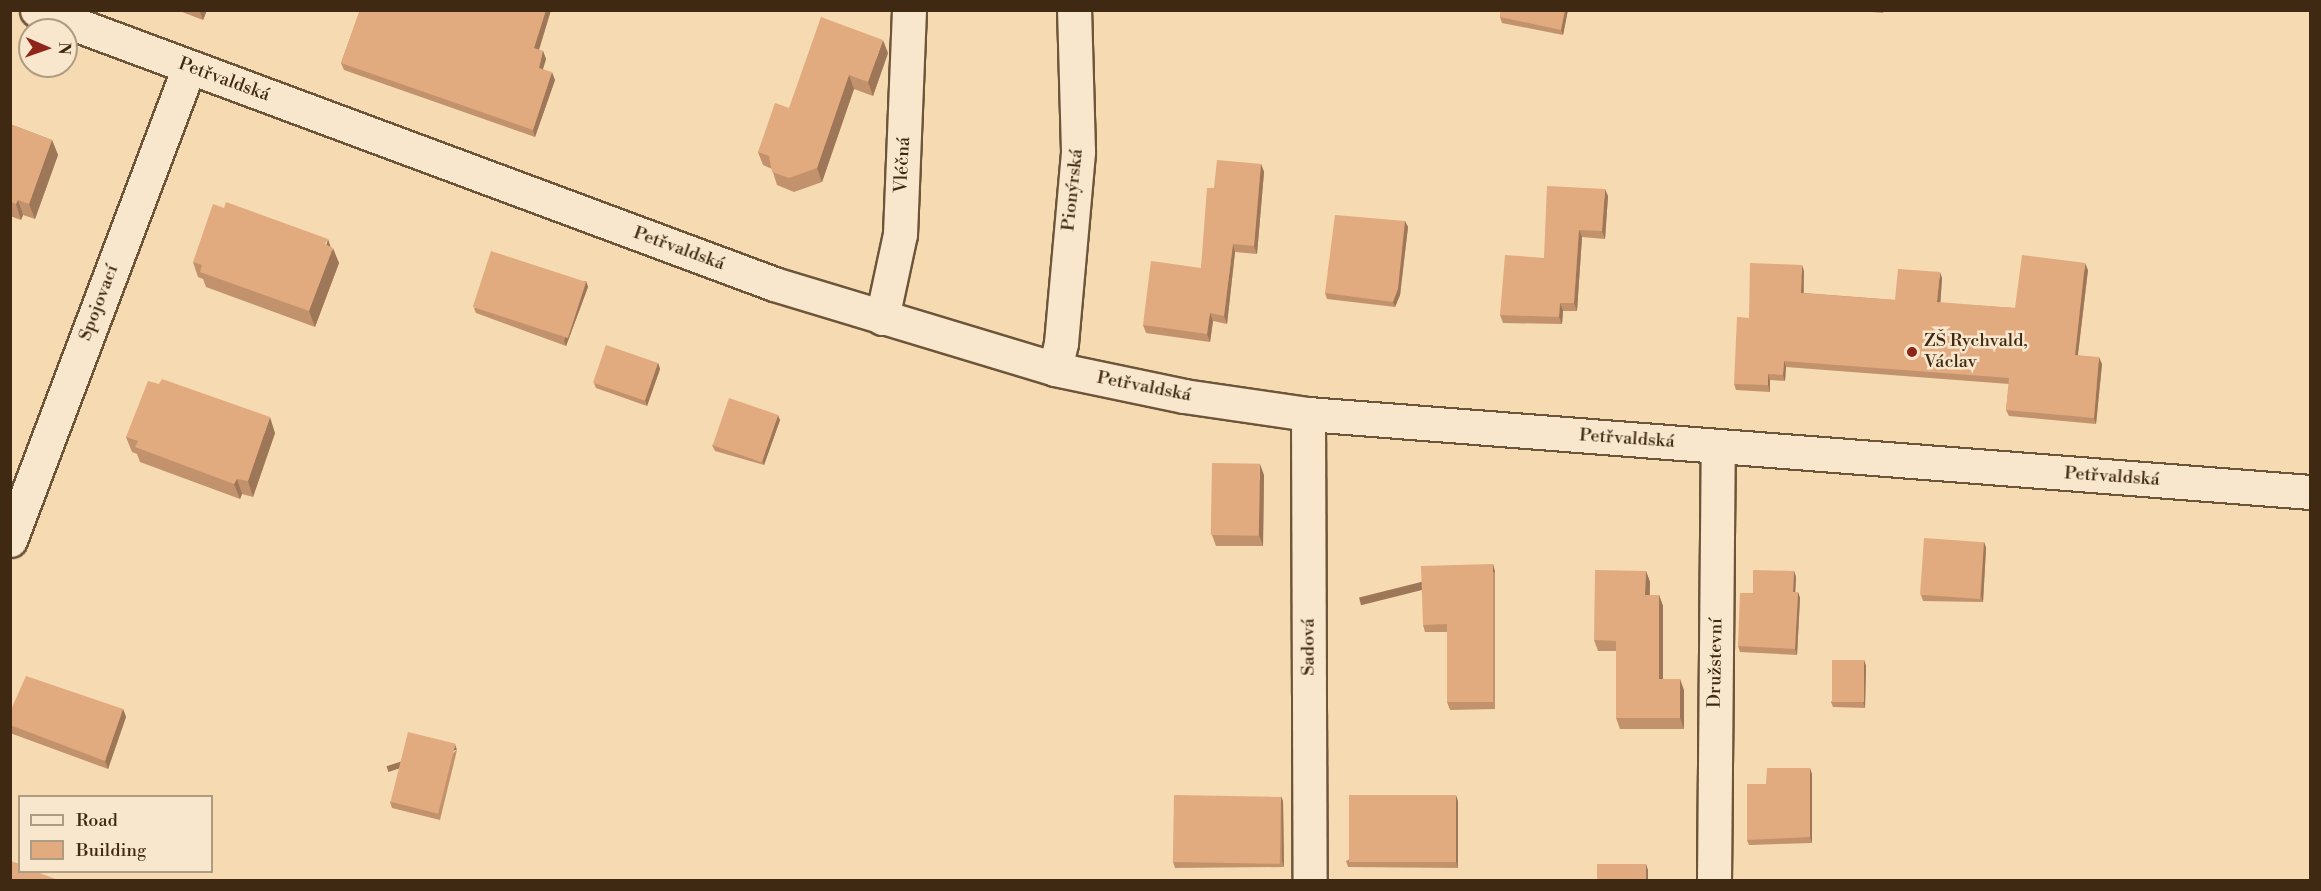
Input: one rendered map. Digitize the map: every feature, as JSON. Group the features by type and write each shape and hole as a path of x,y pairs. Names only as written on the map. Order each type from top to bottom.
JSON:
{"street":[{"name":"Petřvaldská","path":"37,10 774,284 1055,369 1184,396 1308,414 2310,492"},
{"name":"Vléčná","path":"882,318 900,234 909,10"},
{"name":"Pionýrská","path":"1055,369 1061,343 1078,151 1074,10"},
{"name":"Spojovací","path":"10,540 189,67"},
{"name":"Sadová","path":"1308,414 1310,880"},
{"name":"Družstevní","path":"1713,880 1718,446"}],"building":[{"path":"360,10 546,10 534,48 543,51 539,68 552,72 533,130 341,63"},
{"path":"1501,10 1565,10 1561,30 1500,17"},
{"path":"821,17 883,40 868,82 849,75 817,168 789,178 772,172 769,156 758,152 775,103 789,108"},
{"path":"10,124 52,140 29,204 18,200 16,204 10,202"},
{"path":"1217,160 1261,164 1254,246 1233,244 1224,316 1210,313 1207,334 1143,325 1151,261 1201,268 1207,188 1214,188"},
{"path":"1547,186 1605,189 1602,231 1579,230 1574,303 1560,303 1559,317 1500,315 1505,255 1544,258"},
{"path":"226,202 328,239 325,244 333,248 309,311 200,272 202,265 193,262 213,204 224,208"},
{"path":"1335,215 1405,221 1398,289 1393,302 1325,293"},
{"path":"491,251 586,282 568,338 473,307"},
{"path":"2022,255 2085,263 2075,355 2099,357 2094,418 2006,410 2009,378 1784,361 1783,375 1768,374 1768,385 1734,384 1737,317 1749,318 1750,263 1802,265 1801,293 1895,300 1898,269 1940,272 1937,302 2015,308"},
{"path":"606,345 658,363 645,401 593,383"},
{"path":"162,379 270,417 248,481 237,479 234,484 135,447 138,441 126,437 148,381 159,384"},
{"path":"729,398 778,415 762,462 713,445"},
{"path":"1212,463 1260,464 1259,536 1211,535"},
{"path":"1924,538 1984,542 1980,599 1920,595"},
{"path":"1493,564 1493,702 1447,702 1447,624 1423,625 1421,566"},
{"path":"1595,570 1646,571 1645,595 1659,595 1659,679 1680,679 1680,718 1616,718 1616,641 1594,640"},
{"path":"1753,570 1794,571 1793,592 1798,592 1795,649 1738,646 1740,593 1753,593"},
{"path":"1832,660 1864,660 1864,702 1832,702"},
{"path":"26,676 123,709 105,761 10,725 10,712"},
{"path":"408,732 456,744 438,814 391,802"},
{"path":"1767,768 1810,768 1810,837 1747,840 1747,784 1766,784"},
{"path":"1174,795 1281,797 1280,864 1173,862"},
{"path":"1349,795 1456,795 1456,862 1349,862"},
{"path":"10,861 18,863 18,873 40,873 58,880 10,880"},
{"path":"1597,864 1646,864 1646,880 1597,880"}],"place":[{"name":"ZŠ Rychvald, Václav","path":"1912,352"}]}
